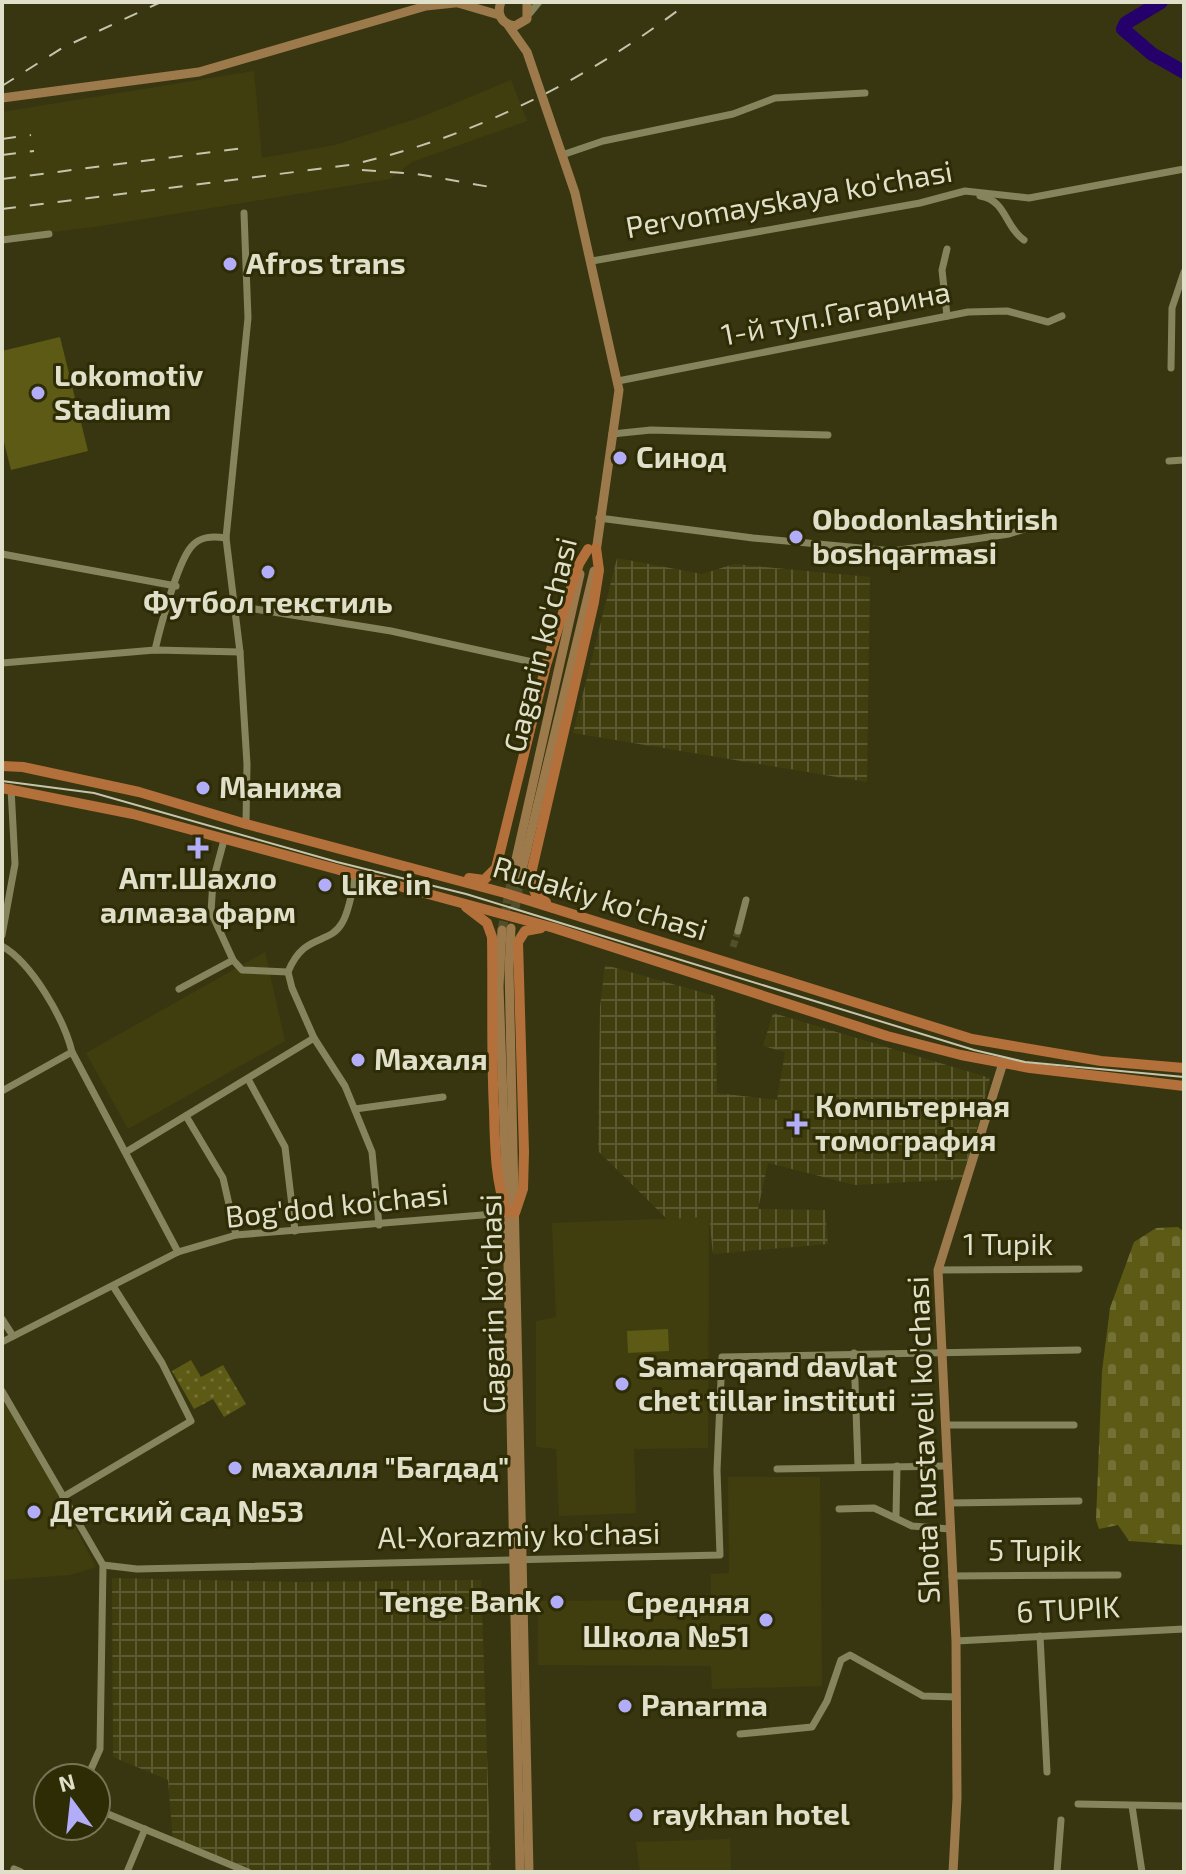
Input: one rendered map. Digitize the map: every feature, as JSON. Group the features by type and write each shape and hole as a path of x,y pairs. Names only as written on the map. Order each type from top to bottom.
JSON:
{"main road":[{"path":"2,98 199,72 426,4 464,2"},
{"path":"499,15 501,2"},
{"path":"458,3 499,15 527,52"},
{"path":"508,25 522,24 528,11"},
{"path":"527,52 528,11"},
{"name":"Gagarin ko'chasi","path":"516,878 593,580 592,549 618,381 592,261 562,155 527,52"},
{"path":"441,875 484,880 494,873 546,665 579,564 592,549"},
{"path":"561,911 536,895 530,878 594,602 599,570 592,549"},
{"name":"Rudakiy ko'chasi","path":"2,766 23,767 139,792 246,824 441,875 972,1039 1101,1061 1184,1068"},
{"name":"Rudakiy ko'chasi","path":"7,788 133,814 554,928 887,1036 1003,1063 1184,1086"},
{"path":"396,884 403,866"},
{"path":"454,900 484,919 491,931 490,1041 495,1147 499,1190 511,1213"},
{"path":"511,1213 523,1189 524,1152 518,942 529,929 554,928"},
{"name":"Gagarin ko'chasi","path":"507,929 499,986 511,1213 520,1872"},
{"path":"680,970 686,951"},
{"name":"Shota Rustaveli ko'chasi","path":"953,1872 956,1641 938,1270 1003,1063"},
{"name":"Gagarin ko'chasi","path":"518,1559 529,1872"}],"street":[{"path":"528,11 539,2"},
{"path":"562,155 603,141 733,114 775,98 865,93"},
{"name":"Pervomayskaya ko'chasi","path":"592,261 920,203 965,191 1029,198 1184,169"},
{"path":"920,203 965,194 986,197 1000,206 1013,233 1024,240"},
{"path":"244,213 248,318 226,538 240,652 247,764 246,824"},
{"path":"2,240 49,234"},
{"path":"947,249 942,270 947,316"},
{"path":"1171,368 1172,308 1184,272"},
{"name":"1-й туп.Гагарина","path":"618,381 947,316 1007,311 1048,322 1062,316"},
{"path":"612,434 651,430 828,435"},
{"path":"1169,461 1184,460"},
{"path":"599,518 753,538 893,551 1009,534 1043,523"},
{"path":"155,650 190,548 203,538 226,538"},
{"path":"2,554 176,586"},
{"path":"236,606 391,631 546,665"},
{"path":"2,663 155,650 240,652"},
{"path":"2,935 15,864 7,788"},
{"path":"224,840 213,881 211,912 233,960 242,970 288,972"},
{"path":"356,874 342,923 332,934 302,947 288,972 314,1038 345,1086 372,1152 379,1225"},
{"path":"738,931 746,900"},
{"path":"2,946 12,951 52,1004 66,1029 72,1052 178,1252"},
{"path":"179,989 233,960"},
{"path":"126,1152 314,1038"},
{"path":"2,1091 72,1052"},
{"path":"248,1079 285,1147 295,1231"},
{"path":"355,1109 443,1097"},
{"path":"186,1116 223,1178 236,1235"},
{"name":"Bog'dod ko'chasi","path":"2,1342 178,1252 236,1235 511,1213"},
{"name":"1 Tupik","path":"938,1270 1079,1269"},
{"path":"63,1497 191,1421 162,1363 113,1286"},
{"path":"2,1319 13,1336"},
{"name":"Al-Xorazmiy ko'chasi","path":"103,1565 137,1569 720,1555 717,1470 722,1357 940,1350 1078,1350"},
{"path":"854,1353 858,1467"},
{"path":"2,1391 103,1565 100,1749 94,1762"},
{"path":"945,1425 1074,1425"},
{"path":"896,1516 897,1466"},
{"path":"777,1469 947,1466"},
{"path":"949,1503 1079,1501"},
{"path":"839,1509 866,1507 896,1516 912,1526 950,1529"},
{"name":"5 Tupik","path":"952,1576 1118,1575"},
{"name":"6 TUPIK","path":"956,1641 1184,1629"},
{"path":"1040,1636 1047,1772"},
{"path":"740,1734 812,1727 827,1701 841,1660 850,1655 923,1696 957,1697"},
{"path":"1078,1804 1184,1806"},
{"path":"1132,1806 1142,1872"},
{"path":"112,1816 248,1872"},
{"path":"1057,1872 1061,1820"},
{"path":"127,1872 145,1829"}],"shaded area":[{"path":"254,71 262,158 335,145 419,118 511,80 527,121 412,162 390,179 94,227 2,238 2,112"},
{"path":"617,558 702,574 734,564 870,577 867,782 573,733"},
{"path":"265,952 285,1041 128,1129 86,1053"},
{"path":"605,965 715,996 717,1093 777,1100 785,1052 763,1046 773,1013 990,1078 964,1179 855,1185 768,1163 758,1209 825,1210 828,1244 713,1254 709,1217 667,1219 598,1151 600,1007"},
{"name":"Samarqand davlat chet tillar instituti","path":"709,1217 708,1448 634,1449 636,1513 559,1516 556,1449 536,1447 536,1321 556,1317 552,1223"},
{"name":"Детский сад №53","path":"2,1398 38,1457 96,1567 70,1575 2,1580"},
{"name":"Средняя Школа №51","path":"728,1477 820,1477 822,1686 712,1689 711,1666 538,1665 538,1601 675,1600 676,1610 709,1608 711,1623 711,1574 729,1573"},
{"path":"112,1578 296,1582 481,1580 491,1872 239,1872 173,1842 168,1780 113,1757"},
{"path":"730,1839 731,1872 640,1872 636,1842"}],"green space":[{"name":"Lokomotiv Stadium","path":"60,337 88,451 11,470 2,434 2,351"},
{"path":"1178,1227 1184,1232 1184,1545 1129,1541 1118,1525 1099,1529 1096,1520 1102,1371 1110,1308 1134,1242 1156,1228"},
{"path":"668,1329 669,1351 628,1353 627,1331"},
{"path":"191,1360 201,1377 223,1365 246,1404 224,1417 213,1399 194,1409 172,1371"}],"waterway":[{"path":"1161,2 1126,23 1123,29 1152,54 1184,72"}],"tunnel":[{"path":"502,930 512,877"},
{"path":"513,921 520,878"},
{"path":"733,947 738,931"}],"tram line":[{"path":"2,781 94,793 337,862 466,894 974,1050 1025,1062 1184,1077"}],"railway":[{"path":"2,86 62,48 161,2"},
{"path":"2,209 350,165 396,153 442,139 529,102 611,56 689,2"},
{"path":"2,139 31,135"},
{"path":"2,179 244,148"},
{"path":"2,155 34,151"},
{"path":"362,170 417,174 496,188"}],"place":[{"name":"Afros trans","path":"230,264"},
{"name":"Lokomotiv Stadium","path":"38,393"},
{"name":"Синод","path":"620,458"},
{"name":"Obodonlashtirish boshqarmasi","path":"796,537"},
{"name":"Футбол текстиль","path":"268,572"},
{"name":"Манижа","path":"203,788"},
{"name":"Апт.Шахло алмаза фарм","path":"198,848"},
{"name":"Like in","path":"325,885"},
{"name":"Махаля","path":"358,1060"},
{"name":"Компьтерная томография","path":"797,1124"},
{"name":"Samarqand davlat chet tillar instituti","path":"622,1384"},
{"name":"махалля \"Багдад\"","path":"235,1468"},
{"name":"Детский сад №53","path":"34,1512"},
{"name":"Tenge Bank","path":"557,1602"},
{"name":"Средняя Школа №51","path":"766,1620"},
{"name":"Panarma","path":"625,1706"},
{"name":"raykhan hotel","path":"636,1815"}]}
